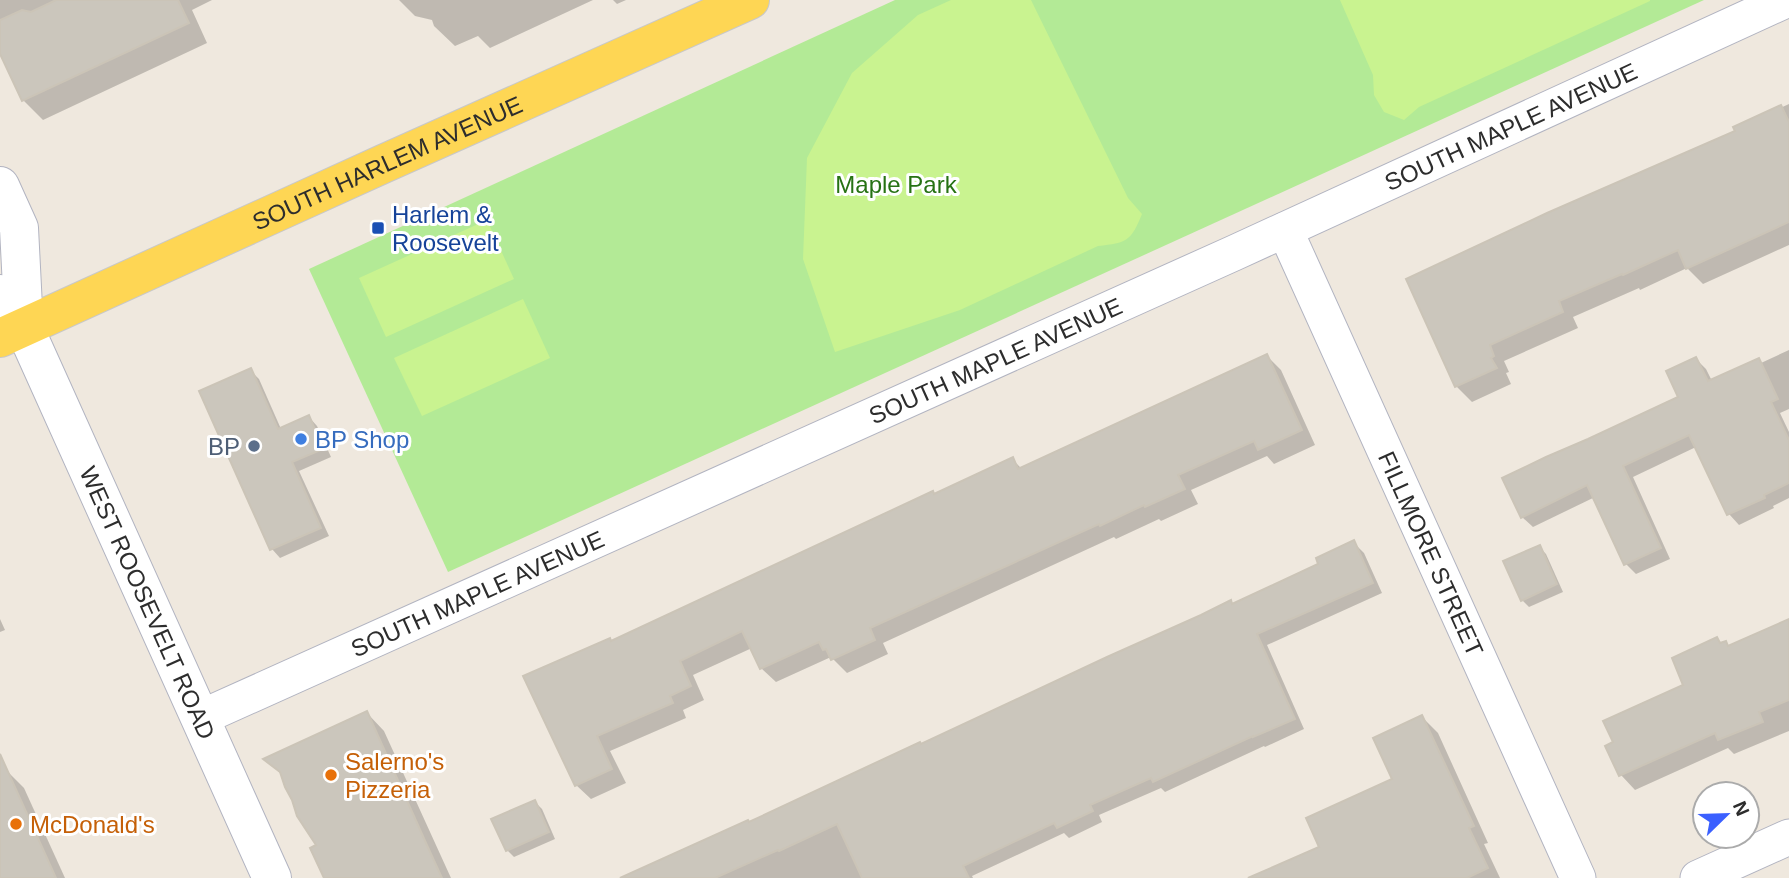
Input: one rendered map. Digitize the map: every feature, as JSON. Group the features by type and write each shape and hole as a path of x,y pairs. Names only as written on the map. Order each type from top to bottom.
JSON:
{"main road":[{"name":"SOUTH HARLEM AVENUE","path":"12,332 750,0"},
{"path":"0,186 19,228 12,332"},
{"path":"0,294 12,332"},
{"name":"WEST ROOSEVELT ROAD","path":"12,332 200,718 272,878"}],"street":[{"name":"SOUTH MAPLE AVENUE","path":"200,718 1285,230 1786,0"},
{"name":"FILLMORE STREET","path":"1285,230 1578,878"},
{"path":"1698,878 1789,837"}],"green space":[{"name":"Maple Park","path":"895,0 1704,0 448,572 309,269"},
{"path":"951,0 1031,0 1128,198 1142,214 1135,230 1122,242 1098,246 960,310 835,352 803,259 807,158 852,73 918,15"},
{"path":"1340,0 1650,1 1419,107 1404,120 1384,112 1374,95 1373,75"},
{"path":"487,220 514,279 386,337 359,278"},
{"path":"523,299 550,358 422,416 394,358"}],"building":[{"path":"56,0 178,0 189,23 22,101 0,54 0,20 22,10 31,12"},
{"path":"1781,105 1789,122 1789,222 1686,269 1678,250 1559,301 1563,312 1490,345 1494,356 1491,358 1497,368 1455,387 1406,279 1547,213 1735,131 1733,127"},
{"path":"1267,354 1302,430 1258,450 1254,441 1178,475 1185,489 1100,526 1099,524 870,628 875,640 831,660 819,642 760,669 742,631 680,661 691,686 670,696 673,703 597,736 612,769 575,786 523,676 610,638 611,641 933,491 934,494 1013,457 1018,469"},
{"path":"1696,357 1708,381 1759,358 1778,399 1771,402 1789,440 1789,483 1764,495 1765,498 1727,515 1689,435 1623,466 1661,548 1624,565 1587,485 1521,518 1502,478 1678,397 1666,371"},
{"name":"BP","path":"251,368 278,429 309,415 323,449 292,462 321,528 270,550 199,391"},
{"path":"1354,540 1373,583 1257,634 1295,719 1153,782 1151,778 1090,805 1093,811 1057,828 1054,823 963,866 969,878 862,878 837,824 715,878 620,878 748,820 749,822 920,742 921,744 1231,600 1232,604 1318,564 1316,558"},
{"path":"1540,545 1557,584 1521,601 1503,561"},
{"path":"1789,619 1789,700 1759,712 1763,722 1718,740 1715,733 1619,776 1605,746 1613,742 1603,721 1683,685 1672,658 1717,637 1720,643 1726,641 1728,646"},
{"path":"367,711 442,878 324,878 310,848 316,845 297,816 280,772 263,759"},
{"path":"1422,715 1474,826 1469,828 1488,868 1467,878 1248,878 1319,847 1306,818 1392,779 1373,738"},
{"name":"McDonald's","path":"0,754 56,878 0,878"},
{"path":"535,800 549,832 506,851 491,819"}],"place":[{"name":"Harlem & Roosevelt","path":"378,228"},
{"name":"BP Shop","path":"301,439"},
{"name":"BP","path":"254,446"},
{"name":"Salerno's Pizzeria","path":"331,775"},
{"name":"McDonald's","path":"16,824"}]}
